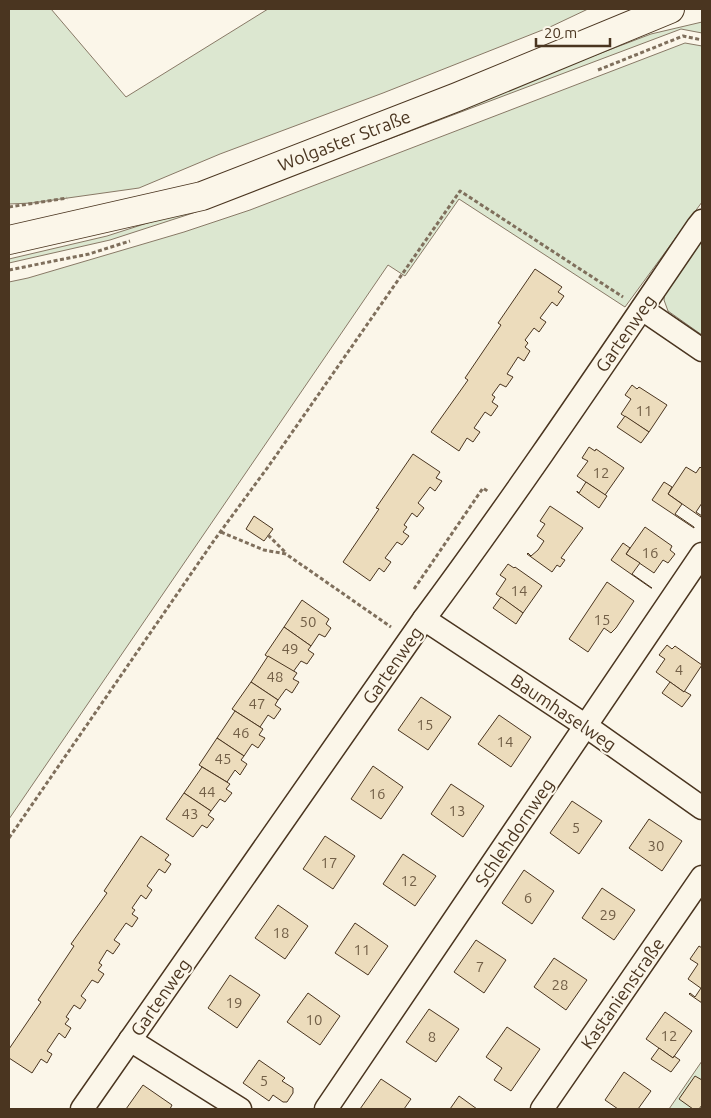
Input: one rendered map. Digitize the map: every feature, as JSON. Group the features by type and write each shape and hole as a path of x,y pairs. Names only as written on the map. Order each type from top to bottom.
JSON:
{"main road":[{"name":"Wolgaster Straße","path":"9,240 202,196 458,97 670,9"}],"street":[{"name":"Gartenweg","path":"82,1109 702,221"},
{"path":"642,309 702,350"},
{"name":"Schlehdornweg","path":"326,1109 702,554"},
{"name":"Baumhaselweg","path":"424,619 586,726 702,808"},
{"name":"Kastanienstraße","path":"542,1109 702,877"},
{"path":"130,1040 240,1109"}],"path":[{"path":"9,838 215,539 279,451 460,191 642,309"},
{"path":"9,207 71,197"},
{"path":"221,532 264,550 286,554"},
{"path":"268,535 286,554 409,641"}],"green space":[{"path":"9,9 51,9 126,97 268,9 588,9 550,27 383,93 220,154 139,188 32,203 9,204"},
{"path":"702,22 702,33 681,29 193,213 110,240 9,263 9,259 107,236 191,209 651,34"},
{"path":"685,43 702,46 702,202 625,307 459,199 405,276 388,265 9,819 9,282 184,232 250,210"},
{"path":"702,232 702,335 668,311 664,300 665,285"},
{"path":"702,1061 702,1109 669,1109"}],"building":[{"path":"535,269 562,287 558,292 564,296 557,306 552,302 540,318 546,322 539,332 534,328 525,340 528,343 525,347 530,351 524,361 518,357 507,374 513,377 506,387 500,384 492,395 495,397 492,402 498,406 491,416 485,412 474,428 480,432 473,442 467,438 459,451 431,432 468,380 465,378 501,325 498,323"},
{"path":"632,385 637,389 639,387 667,405 649,432 621,414 631,399 625,395"},
{"path":"625,416 649,432 641,443 617,427"},
{"path":"589,447 595,451 596,449 624,468 605,495 577,476 588,461 582,458"},
{"path":"413,454 440,472 436,478 442,481 435,491 430,487 418,503 424,508 417,517 412,513 404,525 407,527 403,532 409,536 402,545 397,542 385,558 391,562 384,572 379,568 370,581 343,562 379,509 376,508"},
{"path":"686,467 696,473 700,467 702,469 702,503 696,512 701,517 668,494"},
{"path":"586,482 607,496 599,508 577,492 579,493"},
{"path":"664,482 672,487 668,494 682,504 675,514 694,528 652,500"},
{"path":"550,506 583,528 561,558 565,560 560,567 557,565 552,572 527,554 531,556 544,541 537,536 545,524 540,521"},
{"path":"254,516 273,529 264,541 246,529"},
{"path":"645,527 672,546 670,550 675,554 668,563 663,560 654,573 626,554"},
{"path":"623,543 630,548 626,554 640,563 632,574 652,588 611,560"},
{"path":"508,564 542,586 523,613 496,594 506,579 500,575"},
{"path":"607,582 634,601 616,628 611,633 604,628 588,652 569,639"},
{"path":"501,597 523,613 516,624 493,608"},
{"path":"302,600 329,619 326,624 331,628 325,637 319,634 311,646 284,627"},
{"path":"284,627 311,646 308,650 314,654 307,664 301,661 293,672 265,655"},
{"path":"667,645 672,649 675,646 702,665 684,692 656,672 665,659 659,655"},
{"path":"268,656 297,673 293,679 299,682 292,693 286,689 278,700 251,682"},
{"path":"251,682 278,700 275,705 281,709 274,719 268,715 260,727 232,709"},
{"path":"670,682 691,695 682,707 662,693"},
{"path":"421,697 451,717 428,750 398,730"},
{"path":"235,711 263,729 259,735 265,738 258,748 252,744 244,756 217,738"},
{"path":"499,715 531,737 511,767 478,744"},
{"path":"217,738 244,756 241,760 247,764 240,775 235,770 227,782 199,765"},
{"path":"373,766 403,787 381,819 351,799"},
{"path":"202,767 230,784 226,789 232,793 225,802 220,799 211,811 184,793"},
{"path":"451,784 484,806 463,837 431,814"},
{"path":"184,793 211,811 208,815 214,819 207,828 202,825 193,837 166,819"},
{"path":"572,801 602,821 579,854 550,833"},
{"path":"649,819 682,841 662,871 629,848"},
{"path":"141,836 169,855 165,860 171,864 165,873 159,869 147,886 152,890 146,899 141,895 132,908 135,910 132,914 138,918 132,927 126,923 114,940 120,944 113,954 107,950 99,963 102,965 98,970 104,974 98,983 92,980 81,996 86,1000 80,1009 74,1005 66,1017 69,1019 65,1024 71,1028 65,1038 59,1033 47,1051 52,1054 47,1063 41,1059 32,1073 9,1058 9,1049 41,1002 38,1000 74,946 71,944 107,893 104,891"},
{"path":"325,836 355,856 333,889 303,869"},
{"path":"403,854 436,876 415,906 383,884"},
{"path":"524,870 554,891 532,924 502,903"},
{"path":"602,888 635,910 614,940 582,918"},
{"path":"278,905 308,926 285,959 255,938"},
{"path":"355,923 388,946 368,975 335,953"},
{"path":"476,940 506,960 484,993 454,972"},
{"path":"699,946 702,948 702,989 688,979 698,964 690,959"},
{"path":"554,958 587,980 566,1010 534,987"},
{"path":"230,975 260,995 237,1028 208,1008"},
{"path":"701,988 702,1003 689,994 695,997"},
{"path":"308,993 340,1016 320,1045 287,1022"},
{"path":"429,1009 459,1029 436,1062 406,1042"},
{"path":"665,1012 692,1031 673,1058 646,1039"},
{"path":"507,1027 540,1049 511,1091 494,1080 502,1068 486,1057"},
{"path":"659,1048 673,1058 674,1056 680,1060 671,1072 651,1059"},
{"path":"259,1060 285,1078 282,1081 293,1088 293,1093 287,1102 283,1102 273,1095 269,1101 243,1083"},
{"path":"624,1072 651,1091 638,1109 618,1109 605,1100"},
{"path":"695,1076 702,1080 702,1105 699,1109 693,1109 679,1099"},
{"path":"381,1079 411,1099 404,1109 360,1109"},
{"path":"143,1085 172,1105 170,1109 126,1109"},
{"path":"459,1096 477,1109 450,1109"}]}
